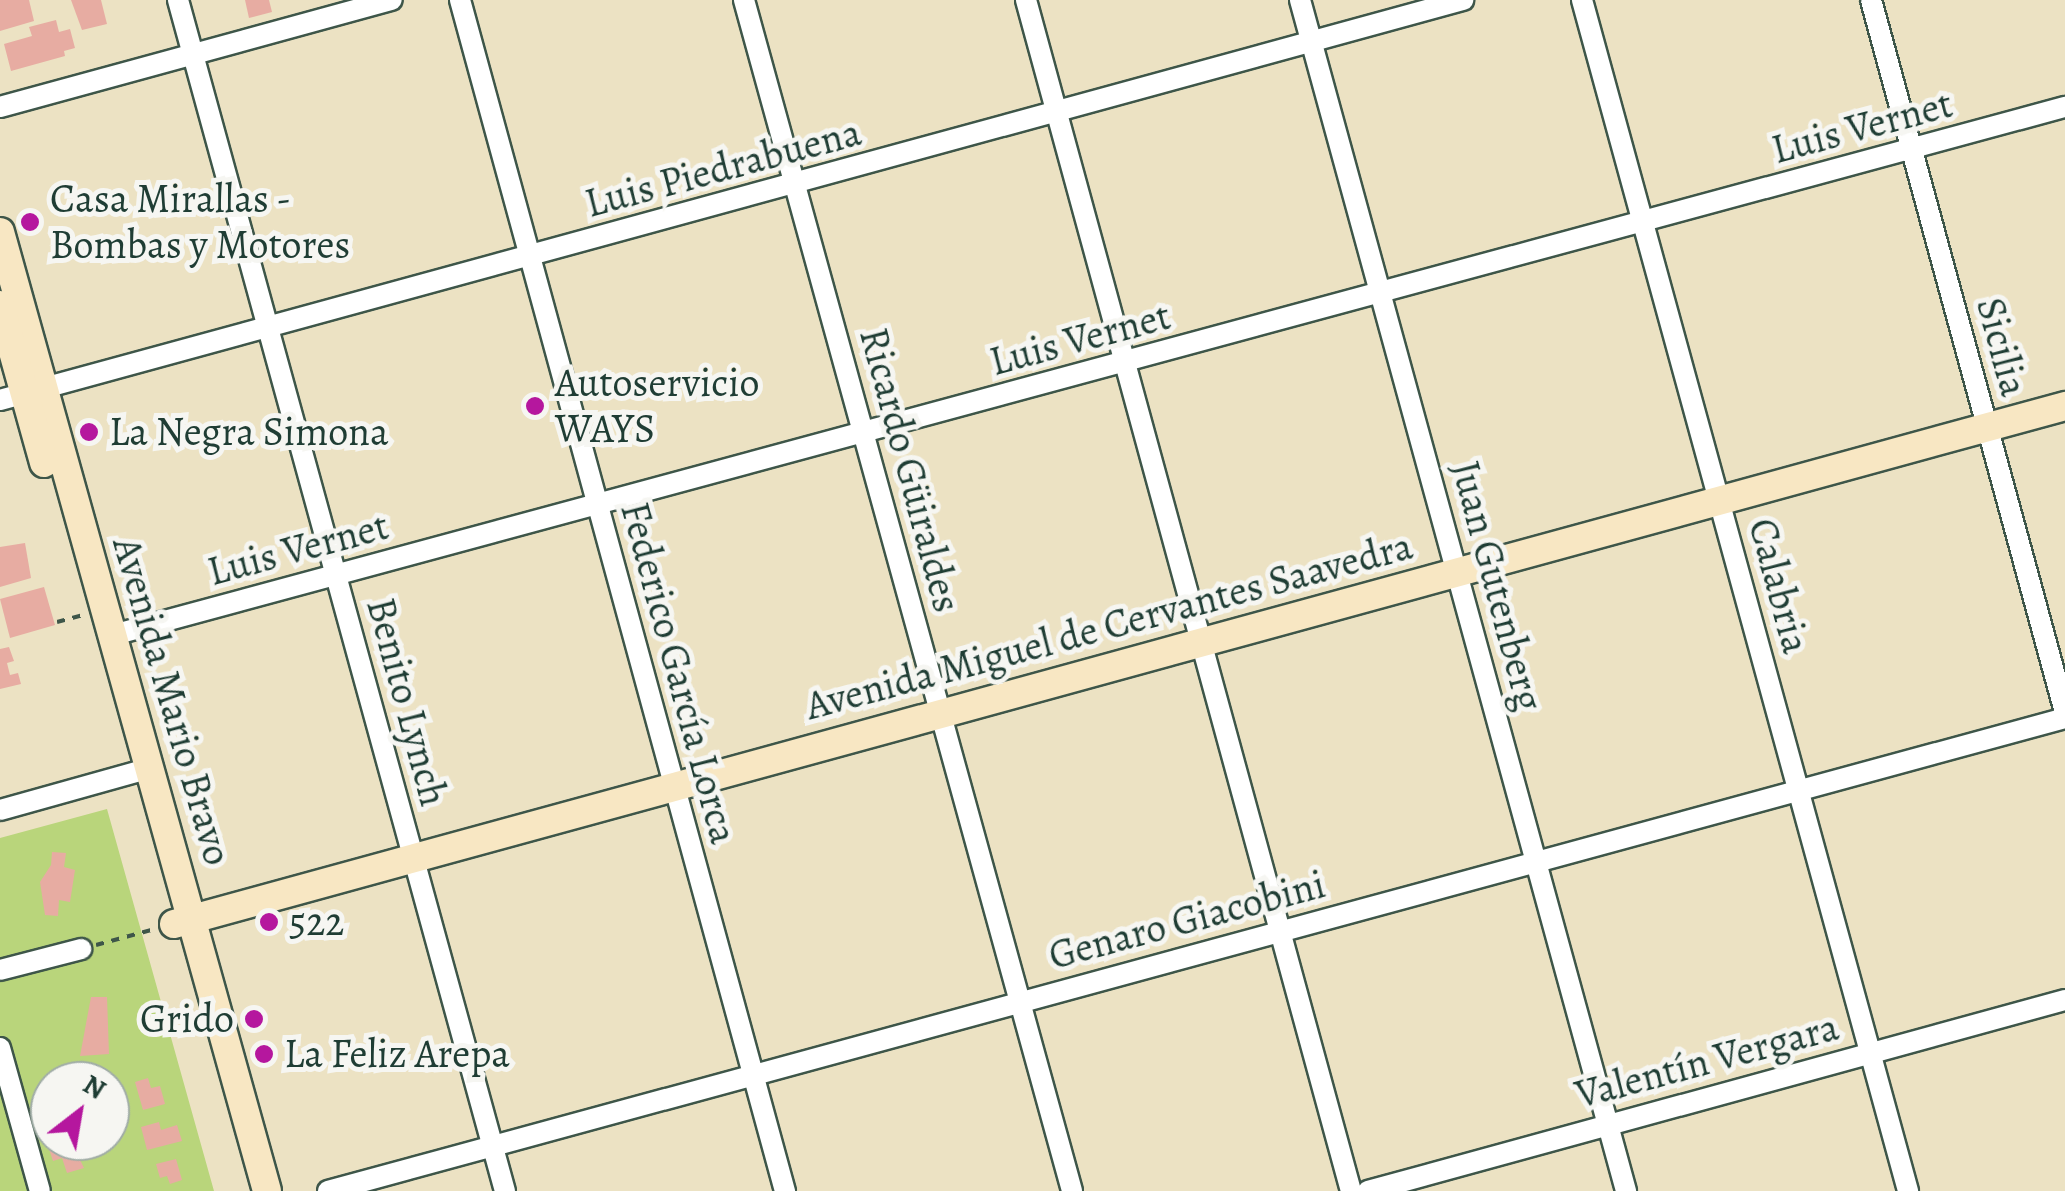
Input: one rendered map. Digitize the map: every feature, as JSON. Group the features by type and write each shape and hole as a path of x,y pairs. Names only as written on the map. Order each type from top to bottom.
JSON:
{"street":[{"name":"Benito Lynch","path":"178,0 504,1191"},
{"path":"0,107 392,0"},
{"name":"Federico García Lorca","path":"460,0 784,1191"},
{"name":"Ricardo Güiraldes","path":"744,0 1072,1191"},
{"path":"1026,0 1351,1191"},
{"name":"Juan Gutenberg","path":"1300,0 1626,1191"},
{"name":"Luis Piedrabuena","path":"22,393 1463,0"},
{"name":"Calabria","path":"1582,0 1908,1191"},
{"name":"Sicilia","path":"1871,0 2065,715"},
{"name":"Luis Vernet","path":"112,635 2065,108"},
{"name":"Avenida Mario Bravo","path":"0,232 22,393 112,635 141,771"},
{"name":"Avenida Mario Bravo","path":"0,306 87,614 141,771 183,922 249,1191"},
{"name":"Avenida Miguel de Cervantes Saavedra","path":"183,922 2065,406"},
{"name":"Genaro Giacobini","path":"328,1191 2065,715"},
{"path":"0,810 141,771"},
{"name":"Avenida Mario Bravo","path":"183,922 267,1191"},
{"path":"0,970 82,948"},
{"name":"Valentín Vergara","path":"1368,1191 2065,1000"},
{"path":"0,1048 40,1191"}],"path":[{"path":"58,622 87,614"},
{"path":"82,948 183,922"}],"green space":[{"path":"107,809 214,1191 0,1191 0,838"}],"building":[{"path":"0,0 29,0 34,21 0,31"},
{"path":"71,0 101,0 107,24 82,30"},
{"path":"245,0 269,0 272,12 249,18"},
{"path":"56,20 59,32 70,29 75,48 64,51 65,56 11,71 4,44 32,36 29,27"},
{"path":"25,543 31,578 0,587 0,547"},
{"path":"44,587 55,625 10,638 0,599"},
{"path":"9,647 14,661 7,663 10,675 18,673 21,684 0,689 0,649"},
{"path":"52,852 66,853 64,867 75,870 70,902 59,900 58,916 45,915 40,882 51,865"},
{"path":"91,997 107,997 109,1054 80,1056"},
{"path":"148,1078 151,1088 160,1086 165,1104 143,1110 135,1082"},
{"path":"159,1122 161,1130 177,1125 182,1141 147,1150 141,1127"},
{"path":"176,1159 182,1180 170,1184 167,1176 160,1178 156,1164"},
{"path":"63,1161 81,1161 84,1168 67,1173"}],"place":[{"name":"Casa Mirallas - Bombas y Motores","path":"30,222"},
{"name":"Autoservicio WAYS","path":"535,406"},
{"name":"La Negra Simona","path":"89,432"},
{"name":"522","path":"269,922"},
{"name":"Grido","path":"254,1019"},
{"name":"La Feliz Arepa","path":"264,1054"}]}
